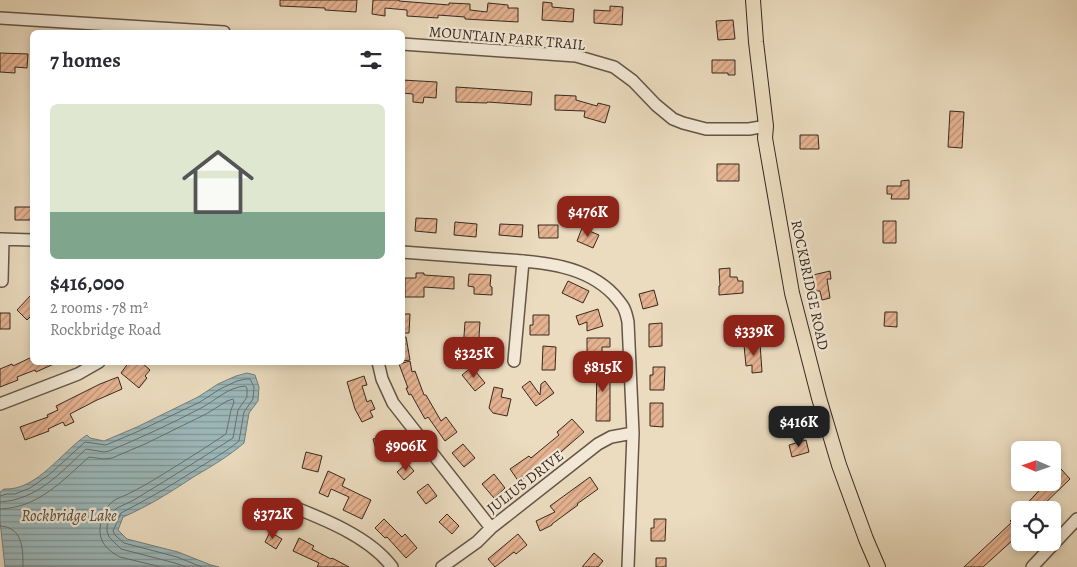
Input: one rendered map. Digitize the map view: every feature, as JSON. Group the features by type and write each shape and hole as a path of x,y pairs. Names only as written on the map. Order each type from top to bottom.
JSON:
{"main road":[{"name":"ROCKBRIDGE ROAD","path":"752,0 766,126 765,138 792,293 819,398 846,484 878,567"}],"street":[{"path":"0,18 192,30"},
{"name":"MOUNTAIN PARK TRAIL","path":"405,44 576,56 614,67 633,81 673,119 683,123 706,129 748,129 766,126"},
{"path":"2,280 1,239 30,240"},
{"path":"405,252 523,261 560,266 585,274 607,289 626,308 633,433 628,567"},
{"path":"514,361 523,261"},
{"path":"0,404 78,374 94,365"},
{"path":"379,365 382,379 393,403 491,528"},
{"name":"JULIUS DRIVE","path":"442,567 477,542 491,528 598,444 611,437 633,433"},
{"path":"288,504 342,528 367,544 392,567"},
{"path":"1032,567 1077,519"}],"water":[{"name":"Rockbridge Lake","path":"247,373 255,375 259,387 258,401 249,413 244,443 220,461 169,493 123,517 118,530 127,539 178,552 219,567 5,567 0,521 0,492 4,489 16,488 27,484 38,477 87,435 90,438 104,441 198,397 218,384"}],"building":[{"path":"280,0 357,0 356,12 325,10 325,8 280,6"},
{"path":"373,0 399,0 449,5 449,3 470,4 470,10 487,12 488,3 508,5 508,8 518,8 518,22 465,19 465,17 438,15 438,18 407,16 407,10 385,8 385,16 372,14"},
{"path":"543,2 552,3 552,7 574,9 573,22 542,20"},
{"path":"610,6 623,7 622,25 594,23 594,10 610,11"},
{"path":"733,20 735,39 718,40 716,21"},
{"path":"0,53 28,54 27,68 15,67 15,73 0,72"},
{"path":"712,60 735,60 735,75 712,73"},
{"path":"405,80 437,82 436,98 424,97 423,103 413,102 413,94 405,93"},
{"path":"456,87 532,92 531,105 456,102"},
{"path":"555,95 576,96 576,100 597,106 598,103 610,106 605,123 584,117 585,111 555,110"},
{"path":"950,111 964,112 962,148 948,147"},
{"path":"800,135 818,135 819,149 800,149"},
{"path":"717,164 739,164 739,181 717,181"},
{"path":"909,180 909,199 891,199 892,194 887,194 887,186 901,186 901,181"},
{"path":"15,207 30,207 30,220 15,220"},
{"path":"416,218 437,219 436,233 415,231"},
{"path":"883,221 896,221 896,243 883,243"},
{"path":"455,222 477,224 476,237 454,235"},
{"path":"500,224 523,225 522,237 499,235"},
{"path":"538,225 558,225 558,238 539,238"},
{"path":"582,228 599,235 593,248 577,241"},
{"path":"730,268 730,277 737,277 738,281 743,281 743,293 719,295 719,269"},
{"path":"830,271 831,279 827,279 830,298 822,300 820,291 816,291 813,275"},
{"path":"416,273 454,277 454,289 424,287 424,297 405,297 405,278 416,278"},
{"path":"469,274 491,275 490,286 492,287 492,295 474,294 474,287 468,286"},
{"path":"568,281 589,291 583,303 562,293"},
{"path":"654,290 658,305 643,309 639,294"},
{"path":"30,296 30,317 27,320 17,310"},
{"path":"598,309 603,326 587,331 587,322 579,325 576,316"},
{"path":"885,312 897,312 897,327 884,326"},
{"path":"0,313 10,313 10,329 0,329"},
{"path":"405,314 410,314 409,333 405,333"},
{"path":"533,315 549,315 549,335 530,335"},
{"path":"465,322 480,322 478,351 463,350"},
{"path":"662,323 662,346 649,347 649,324"},
{"path":"405,337 406,337 410,360 405,361"},
{"path":"587,338 610,338 610,347 602,347 602,360 587,360"},
{"path":"760,343 762,372 752,373 752,365 746,366 744,345"},
{"path":"543,346 556,347 555,370 542,370"},
{"path":"30,358 30,365 52,365 36,372 35,370 17,377 18,380 0,387 0,369 12,364 13,366"},
{"path":"410,361 412,372 415,371 424,395 426,395 441,421 446,417 457,432 445,441 428,417 425,419 411,394 409,395 399,365 405,365 405,362"},
{"path":"127,365 144,365 150,370 145,376 147,378 139,388 121,373"},
{"path":"597,365 610,365 610,421 596,421"},
{"path":"472,367 485,383 475,391 462,375"},
{"path":"653,367 665,367 664,390 650,390 650,375 653,375"},
{"path":"364,376 367,385 362,386 367,402 371,400 375,409 370,411 373,417 362,422 355,409 347,382"},
{"path":"118,377 122,389 70,414 74,422 65,426 63,422 48,429 49,431 25,440 20,427 48,417 47,415 58,410 56,406"},
{"path":"530,381 540,395 541,384 545,381 554,393 536,406 522,387"},
{"path":"494,387 503,389 501,397 511,399 507,416 493,413 489,408"},
{"path":"650,403 663,403 663,427 650,426"},
{"path":"572,419 584,432 547,464 545,462 519,482 510,469 529,456 531,458 559,435 557,432"},
{"path":"388,435 392,449 377,453 373,439"},
{"path":"806,440 809,452 792,457 789,445"},
{"path":"463,444 475,458 464,467 452,453"},
{"path":"306,452 322,456 318,472 302,468"},
{"path":"407,463 414,471 404,480 397,472"},
{"path":"1061,469 1070,479 1061,488"},
{"path":"328,471 345,479 342,486 371,500 362,519 343,510 349,497 331,489 328,497 319,493"},
{"path":"494,474 505,488 494,498 482,484"},
{"path":"590,477 598,489 552,525 540,531 536,521 555,512 550,506"},
{"path":"428,484 437,496 426,504 417,492"},
{"path":"1039,491 1058,491 1047,501 1029,501"},
{"path":"447,514 459,526 452,534 439,522"},
{"path":"384,519 402,537 405,534 417,548 406,558 387,537 385,538 375,528"},
{"path":"654,519 666,519 665,541 651,541 651,528 654,528"},
{"path":"1011,523 1011,542 983,567 964,567"},
{"path":"270,532 282,539 276,549 265,542"},
{"path":"518,534 527,545 516,554 514,552 495,567 488,559"},
{"path":"299,538 314,546 312,549 349,567 317,567 319,563 293,551"},
{"path":"594,553 603,561 598,567 582,567"},
{"path":"656,558 666,558 666,567 656,567"}]}
